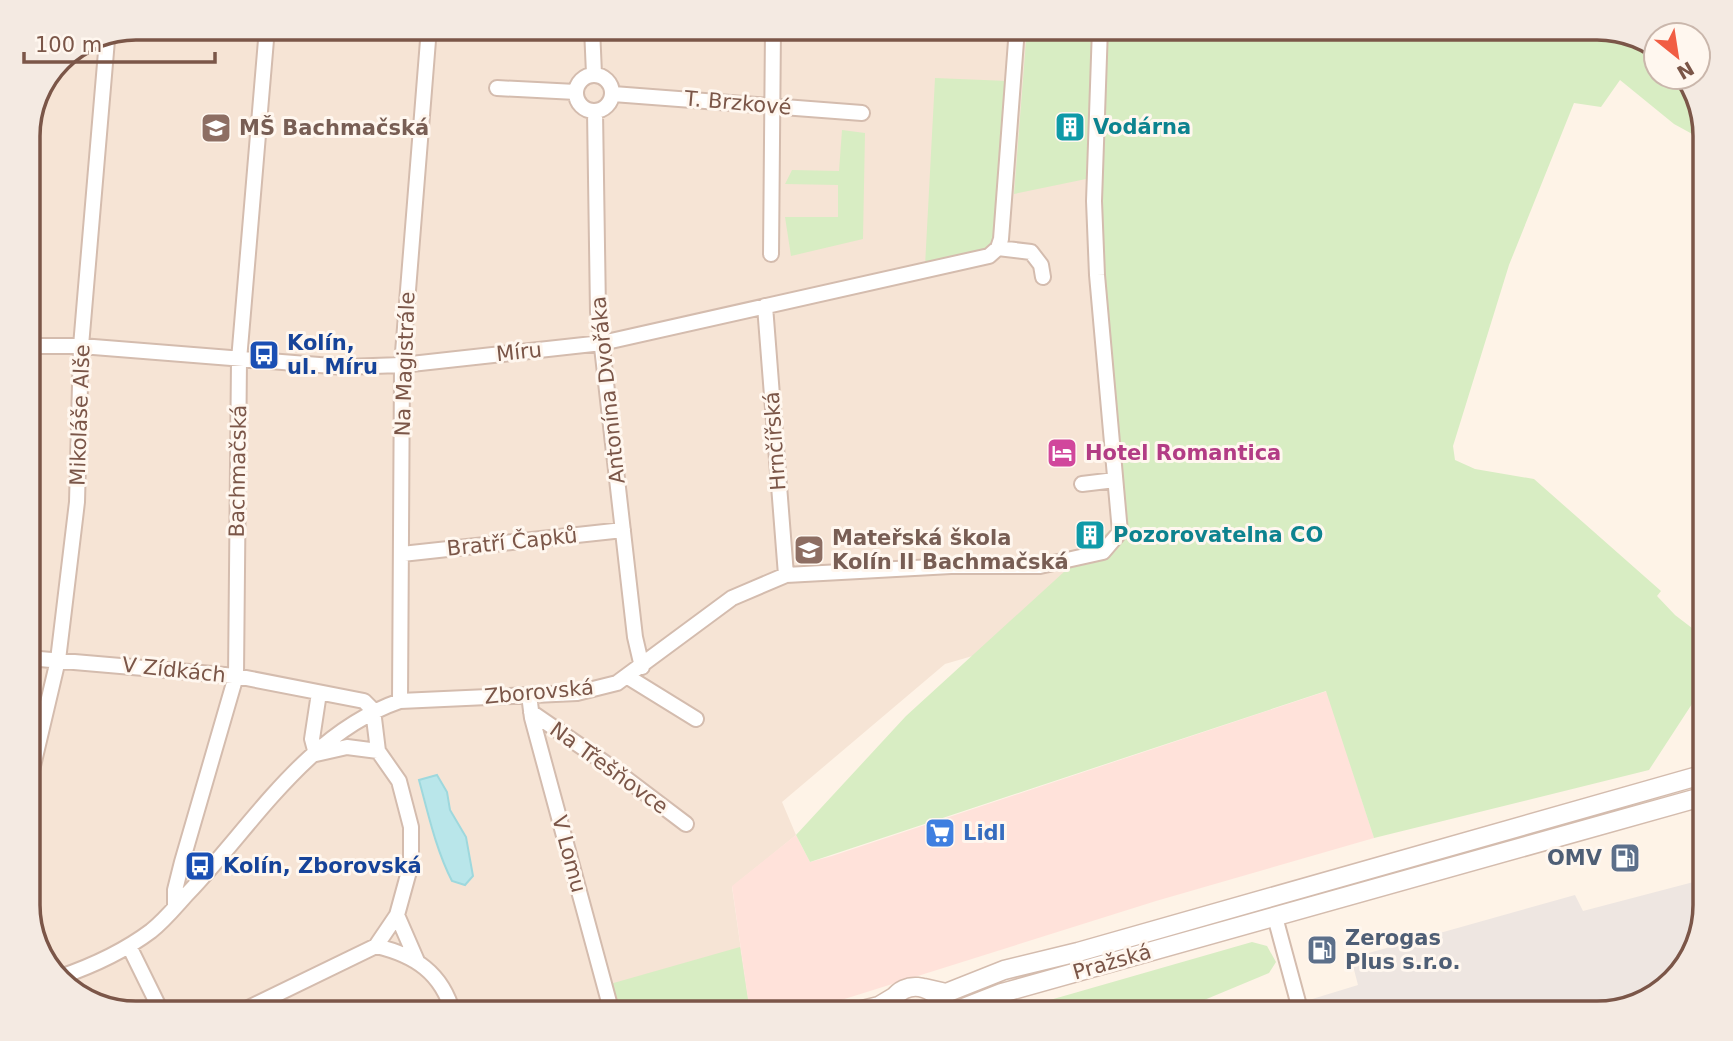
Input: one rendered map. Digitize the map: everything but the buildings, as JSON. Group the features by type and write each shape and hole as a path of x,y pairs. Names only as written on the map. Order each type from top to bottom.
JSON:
{"street":[{"name":"Bachmačská","path":"175,907 175,890 182,862 236,676 239,360 265,40"},
{"name":"Na Magistrále","path":"400,701 402,365 428,40"},
{"path":"593,40 594,74"},
{"path":"771,254 773,40"},
{"path":"1016,40 998,248 1031,252 1041,265 1043,277"},
{"name":"Zborovská","path":"68,973 129,946 175,907 283,783 373,710 400,701 577,693 617,683 732,598 786,575 951,566 1040,566 1102,552 1119,532 1095,225 1100,40"},
{"name":"Mikoláše Alše","path":"40,736 58,660 77,502 81,346 107,45"},
{"path":"594,74 608,80 613,94 609,104 595,111 581,106 576,92 580,81 594,74"},
{"path":"497,88 576,92"},
{"name":"T. Brzkové","path":"613,94 862,113"},
{"name":"Antonína Dvořáka","path":"595,111 602,343 642,667"},
{"name":"Míru","path":"40,346 81,346 344,367 402,365 602,343 989,256 998,248"},
{"name":"Hrnčířská","path":"765,306 786,575"},
{"path":"1082,484 1115,480"},
{"name":"Bratří Čapků","path":"402,554 623,530"},
{"name":"V Zídkách","path":"40,659 236,676 364,701 373,710"},
{"path":"628,677 696,719"},
{"path":"319,693 312,739 316,754 347,747 378,751"},
{"name":"V Lomu","path":"529,695 531,712 609,1001"},
{"path":"263,1001 376,946 397,915 411,864 411,827 399,781 378,751 373,710"},
{"name":"Na Třešňovce","path":"531,712 608,765 686,824"},
{"path":"895,1001 906,988 924,988 946,993 1004,970 1078,953 1693,777"},
{"name":"Pražská","path":"982,1001 1002,993 1693,799"},
{"path":"397,915 417,961 444,988 449,1001"},
{"path":"1275,917 1298,1001"},
{"path":"129,946 156,1001"},
{"path":"376,946 417,961"},
{"path":"924,988 939,1001"}],"shaded area":[{"path":"136,40 1107,40 1134,609 945,664 782,802 796,835 732,887 748,1001 136,1001 100,993 88,988 68,973 53,953 40,911 40,130 50,94 73,64 105,45"},
{"path":"1327,691 1374,838 1156,901 838,1001 748,1001 732,886 796,835 810,862"},
{"path":"1693,882 1692,917 1680,953 1665,973 1655,981 1622,997 1597,1001 1309,1001 1358,985 1351,958 1575,895 1583,911"}],"green space":[{"path":"1026,40 1092,40 1086,179 1014,194"},
{"path":"1106,40 1609,41 1642,52 1642,91 1681,91 1688,105 1693,134 1674,124 1620,80 1601,107 1574,103 1509,265 1453,446 1455,460 1475,469 1534,479 1661,591 1657,596 1693,629 1693,702 1649,770 1374,838 1326,691 810,862 796,835 906,716 1123,518 1100,274"},
{"path":"935,78 1008,81 995,245 986,252 925,266"},
{"path":"842,130 865,133 863,239 791,256 785,217 838,217 838,185 785,184 792,170 839,171"},
{"path":"1252,942 1267,946 1276,962 1269,973 1202,1001 1047,1001"},
{"path":"740,947 748,1001 615,1001 610,984"}],"water":[{"path":"437,775 447,792 450,810 466,837 473,876 465,885 452,881 446,869 419,780"}],"place":[{"name":"Vodárna","path":"1070,127"},
{"name":"MŠ Bachmačská","path":"216,128"},
{"name":"Kolín, ul. Míru","path":"264,355"},
{"name":"Hotel Romantica","path":"1062,453"},
{"name":"Pozorovatelna CO","path":"1090,535"},
{"name":"Mateřská škola Kolín II Bachmačská","path":"809,550"},
{"name":"Lidl","path":"940,833"},
{"name":"OMV","path":"1625,858"},
{"name":"Kolín, Zborovská","path":"200,866"},
{"name":"Zerogas Plus s.r.o.","path":"1322,950"}]}
